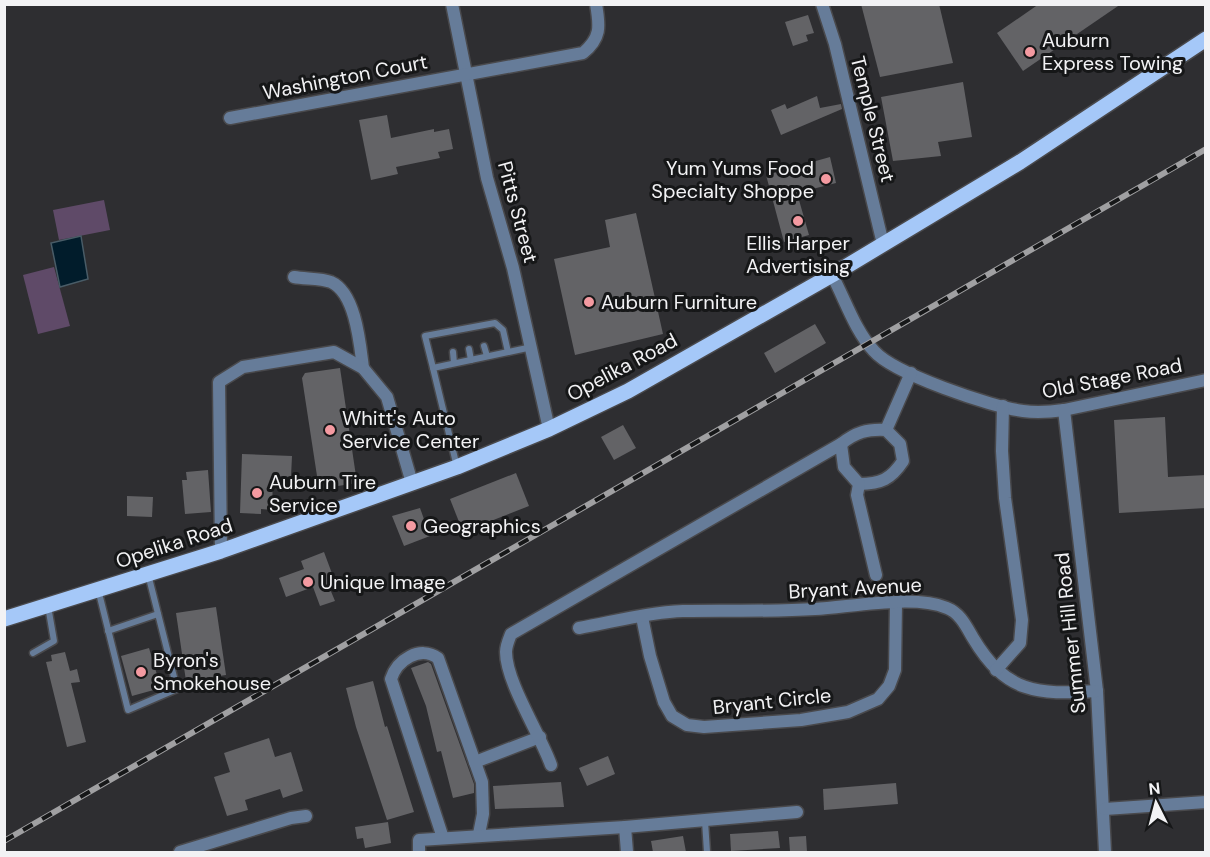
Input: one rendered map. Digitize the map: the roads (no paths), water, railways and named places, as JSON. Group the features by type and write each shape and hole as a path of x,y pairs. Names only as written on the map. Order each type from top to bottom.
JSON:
{"main road":[{"name":"Opelika Road","path":"4,619 221,550 457,467 549,429 628,391 832,274 1020,162 1206,39"}],"street":[{"name":"Pitts Street","path":"452,4 487,178 532,347 549,429"},
{"name":"Washington Court","path":"230,118 583,53 595,43 599,25 596,4"},
{"name":"Temple Street","path":"822,4 835,44 883,244"},
{"name":"Old Stage Road","path":"832,274 866,341 886,362 945,388 1003,406 1041,413 1206,380"},
{"path":"294,277 333,282 348,298 357,328 363,368"},
{"path":"221,550 219,382 243,367 334,352 363,368 387,397 412,483"},
{"path":"886,430 911,373"},
{"path":"996,670 1020,643 1022,620 1005,498 1002,451 1003,406"},
{"name":"Summer Hill Road","path":"1064,410 1097,691 1106,852"},
{"path":"551,765 510,675 506,651 510,634 852,436 868,429 886,430 900,444 903,461 893,476 883,482 860,484"},
{"path":"841,444 844,467 860,484"},
{"path":"860,484 857,495 876,575"},
{"name":"Bryant Avenue","path":"579,628 681,611 759,612 896,603 932,604 947,608 961,616 985,658 1009,680 1040,691 1097,691"},
{"name":"Bryant Circle","path":"642,617 650,656 664,702 672,716 687,726 704,727 801,720 848,712 878,699 890,686 895,670 896,603"},
{"path":"443,838 391,679 398,665 413,656 430,653 438,658 482,782 483,814 479,834"},
{"path":"475,762 540,737"},
{"path":"1105,809 1206,802"},
{"path":"419,852 419,840 797,812"},
{"path":"180,852 291,818 306,816"},
{"path":"625,826 627,852"}],"lane":[{"path":"457,467 425,336 481,329 495,322 503,330 508,352"},
{"path":"484,346 487,356"},
{"path":"433,368 532,347"},
{"path":"469,349 471,360"},
{"path":"453,352 454,363"},
{"path":"98,589 128,710 177,689 148,573"},
{"path":"33,653 42,651 54,641 48,605"},
{"path":"108,631 158,614"},
{"path":"705,820 707,852"}],"water":[{"path":"81,236 88,279 60,287 51,243"}],"railway":[{"path":"4,841 1206,149"}],"place":[{"name":"Auburn Express Towing","path":"1030,52"},
{"name":"Yum Yums Food Specialty Shoppe","path":"826,179"},
{"name":"Ellis Harper Advertising","path":"798,221"},
{"name":"Auburn Furniture","path":"589,302"},
{"name":"Whitt's Auto Service Center","path":"330,430"},
{"name":"Auburn Tire Service","path":"257,493"},
{"name":"Geographics","path":"411,526"},
{"name":"Unique Image","path":"308,582"},
{"name":"Byron's Smokehouse","path":"141,672"}]}
